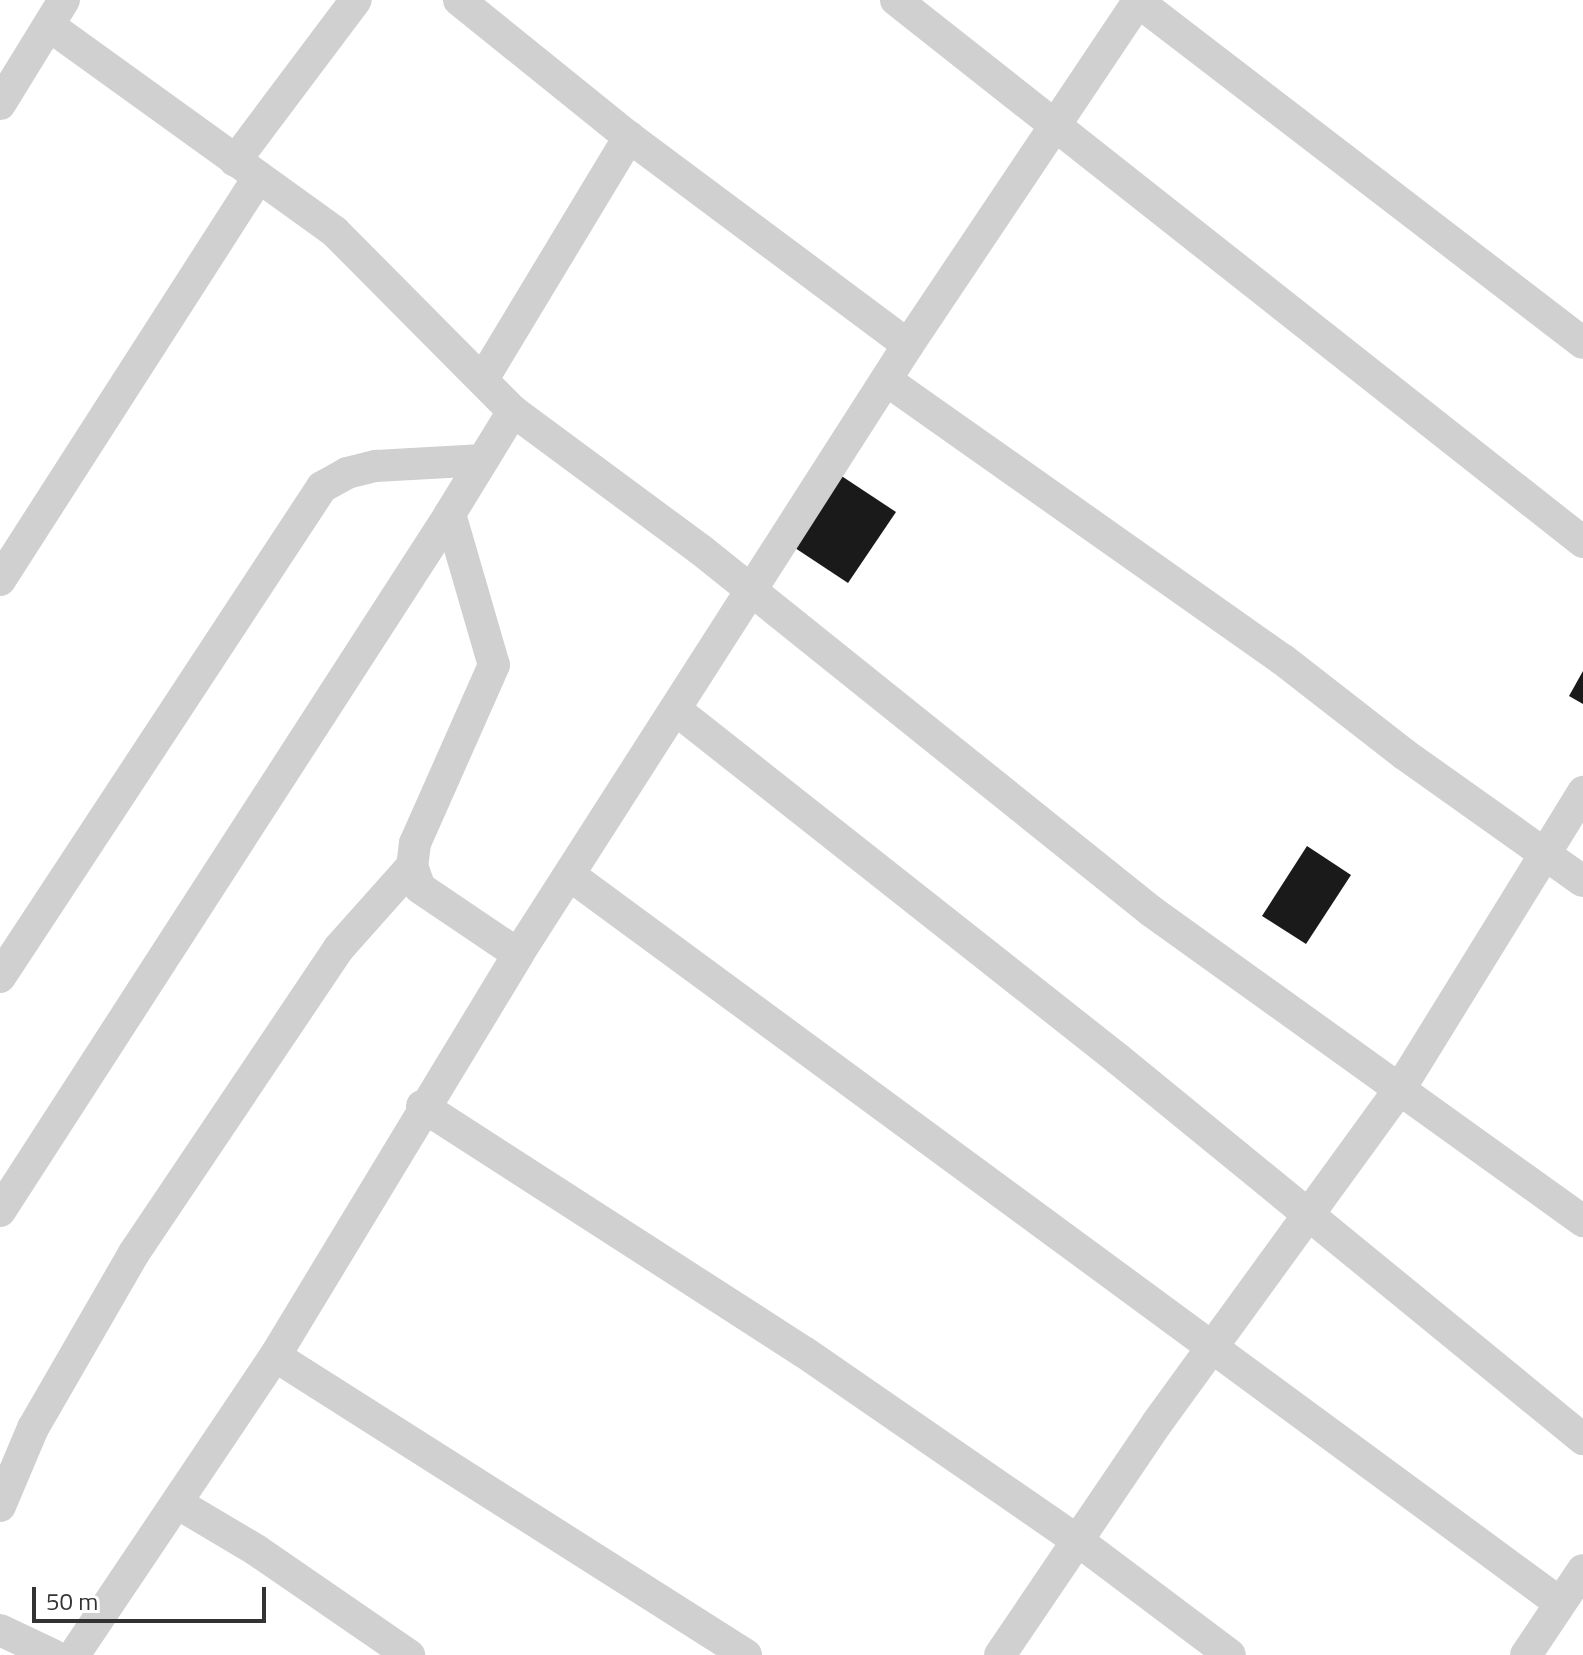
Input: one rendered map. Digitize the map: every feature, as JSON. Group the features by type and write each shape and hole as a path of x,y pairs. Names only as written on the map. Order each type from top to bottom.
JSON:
{"street":[{"path":"0,580 247,169 356,0"},
{"path":"459,0 629,137 908,345"},
{"path":"896,0 1583,542"},
{"path":"74,1655 275,1356 422,1106 518,954 571,876 908,345 1056,128 1137,1 1583,343"},
{"path":"0,104 58,13 247,169 335,232 513,411 750,591 1151,911 1401,1087 1583,1221"},
{"path":"483,379 629,137"},
{"path":"886,380 1583,881"},
{"path":"0,1211 450,514 513,411"},
{"path":"6,957 322,487 347,473 376,466 483,460"},
{"path":"450,514 494,665 415,843 412,866 420,888 518,954"},
{"path":"676,710 1583,1439"},
{"path":"1000,1655 1213,1344 1401,1087 1583,792"},
{"path":"0,1506 33,1428 134,1253 339,948 412,866"},
{"path":"571,876 1213,1344 1560,1603"},
{"path":"422,1106 804,1352 1077,1540 1230,1655"},
{"path":"275,1356 746,1655"},
{"path":"177,1503 256,1550 409,1655"},
{"path":"1526,1655 1583,1570"},
{"path":"0,1630 53,1655"}],"building":[{"path":"837,473 896,512 848,583 789,544"},
{"path":"1583,671 1583,704 1569,696"},
{"path":"1307,846 1351,875 1306,944 1262,916"}]}
